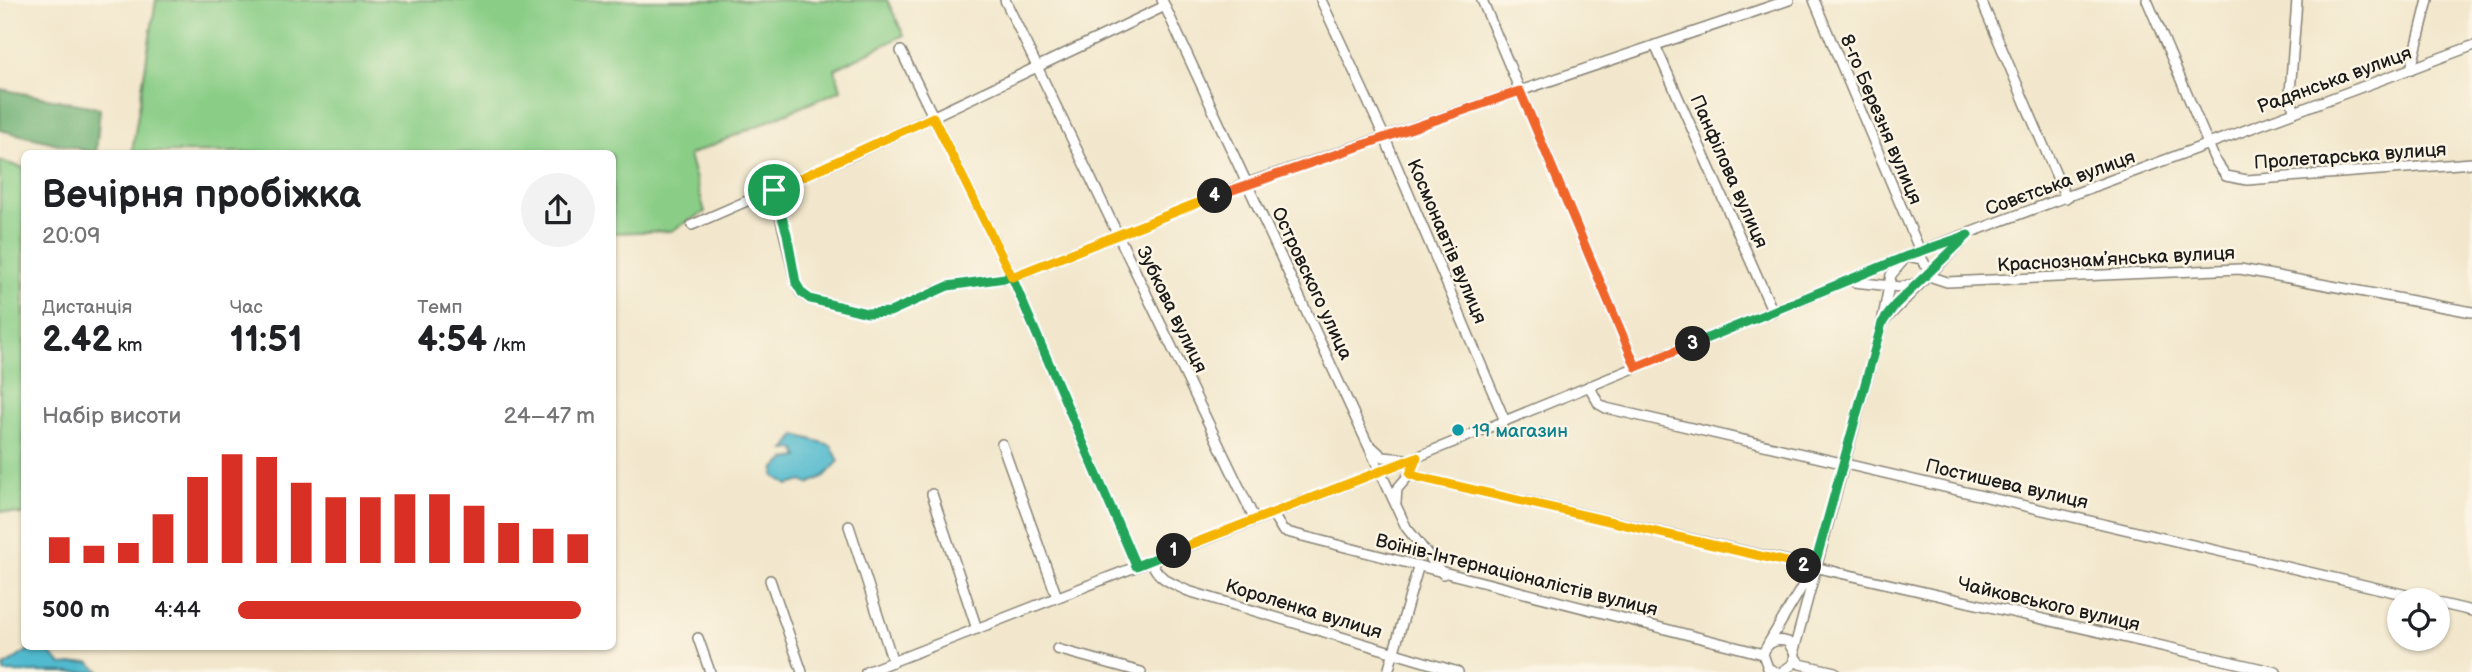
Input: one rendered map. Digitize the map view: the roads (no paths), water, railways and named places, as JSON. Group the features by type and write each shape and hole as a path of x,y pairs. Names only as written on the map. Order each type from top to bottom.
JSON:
{"street":[{"name":"Зубкова вулиця","path":"1005,0 1255,520"},
{"name":"Космонавтів вулиця","path":"1321,0 1384,136 1505,421"},
{"path":"1482,0 1636,367"},
{"path":"774,190 787,234 796,283 802,293 810,299 867,313 890,312 948,286 1012,277 1248,183 1789,0"},
{"name":"8-го Березня вулиця","path":"1814,0 1920,251"},
{"path":"1981,0 2066,198"},
{"name":"Пролетарська вулиця","path":"2147,0 2221,172 2233,178 2247,180 2472,163"},
{"path":"2294,111 2290,93 2297,0"},
{"path":"2411,69 2428,0"},
{"path":"692,225 933,117 1164,3"},
{"name":"Островского улица","path":"1164,3 1396,507 1416,544 1438,564 1443,574"},
{"name":"Панфілова вулиця","path":"1655,46 1773,312"},
{"name":"Радянська вулиця","path":"2209,145 2294,111 2472,47"},
{"path":"901,51 1012,277 1136,566"},
{"name":"Совєтська вулиця","path":"866,672 1417,457 1907,256 2209,145"},
{"path":"1882,323 1917,284 1968,235"},
{"path":"1782,672 1793,661 1814,568 1882,323 1888,285 1895,267 1907,256 1922,259 1928,273"},
{"name":"Краснознамʼянська вулиця","path":"1928,273 1947,282 1971,283 2240,269 2472,312"},
{"path":"1845,282 1908,287 1917,284"},
{"name":"Постишева вулиця","path":"1589,386 1594,398 1606,408 2387,590"},
{"path":"1364,437 1383,457 1417,457 1410,474 1397,489 1396,507"},
{"path":"1002,444 1057,597"},
{"name":"Чайковського вулиця","path":"1410,474 2276,672"},
{"path":"932,494 977,629"},
{"name":"Воїнів-Інтернаціоналістів вулиця","path":"1272,513 1283,531 1763,656"},
{"path":"849,526 893,662"},
{"name":"Короленка вулиця","path":"1151,561 1154,571 1164,581 1188,591 1458,672"},
{"path":"1388,672 1418,568"},
{"path":"1760,672 1768,644 1814,568"},
{"path":"771,580 802,672"},
{"path":"2450,606 2472,611"},
{"path":"698,638 710,672"},
{"path":"1768,644 1783,640 1793,661 1835,672"},
{"path":"1057,649 1141,672"},
{"path":"1763,656 1768,668 1776,672"}],"water":[{"path":"796,435 831,445 839,461 825,476 808,484 803,481 788,485 774,476 775,468 786,459 799,457 795,449 785,450"},
{"path":"28,650 47,650 62,665 89,662 101,672 4,672 3,667"}],"place":[{"name":"19 магазин","path":"1458,430"}]}
